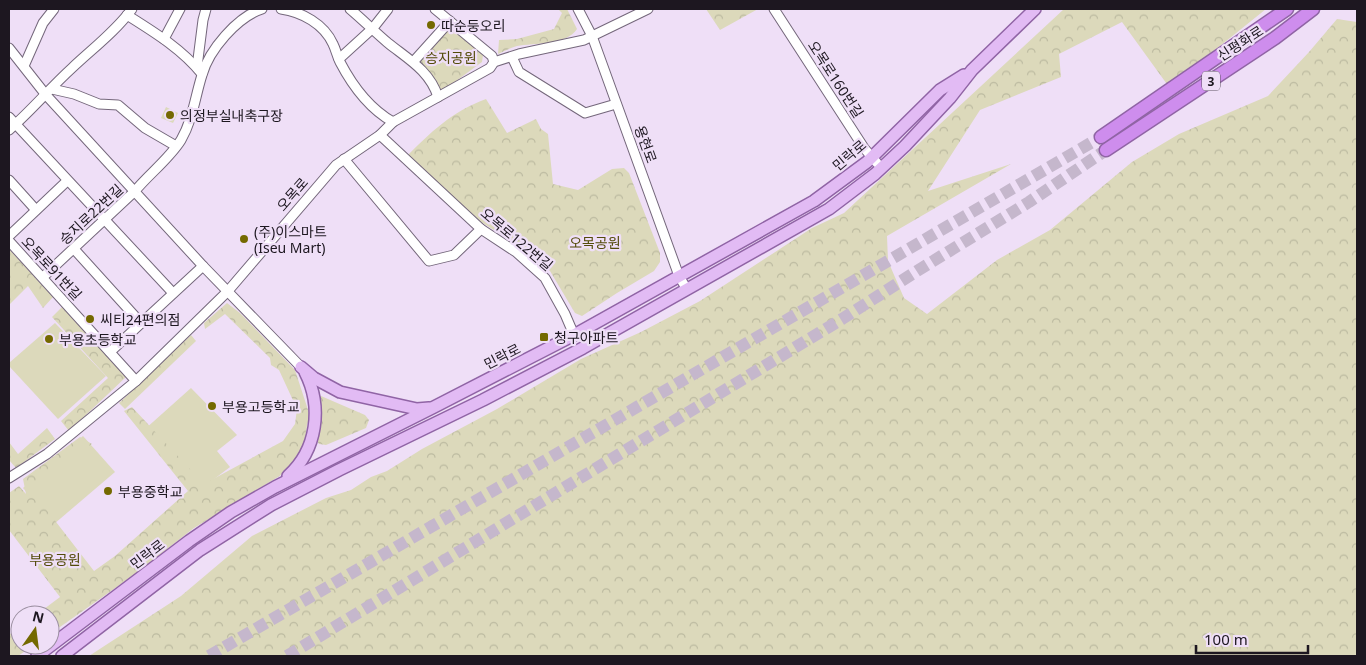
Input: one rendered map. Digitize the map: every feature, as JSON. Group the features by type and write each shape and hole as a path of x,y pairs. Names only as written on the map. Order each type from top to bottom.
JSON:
{"highway":[{"name":"신평화로","path":"1101,137 1287,9"},
{"name":"신평화로","path":"1106,150 1275,38 1313,9"}],"main road":[{"name":"민락로","path":"62,656 200,550 271,505 483,400 583,348 829,208 869,179 905,146 950,98 972,70 1035,9"},
{"name":"민락로","path":"37,656 189,541 231,512 275,487 574,335 814,201 867,162 940,90 972,70"},
{"path":"301,367 314,378 340,392 418,409 434,407"},
{"path":"275,487 290,475 304,457 314,429 315,400 309,382 301,367"},
{"path":"382,401 393,412 399,425"}],"street":[{"path":"24,66 43,23 54,9"},
{"path":"164,39 180,9"},
{"path":"199,70 203,20 206,9"},
{"path":"199,70 225,35 243,19 262,9"},
{"path":"281,9 293,11 318,24 332,42 339,59 361,93 381,115 393,122"},
{"path":"350,9 388,42 414,61 436,88 438,97"},
{"path":"339,59 373,28 388,9"},
{"path":"435,9 492,56 494,62"},
{"name":"용현로","path":"578,9 592,36 679,276 686,288"},
{"name":"오목로","path":"9,478 46,454 136,381 228,291 316,186 344,159 380,135 393,122 490,68 494,62 519,54 576,42 648,9"},
{"name":"오목로160번길","path":"774,9 864,148 877,163"},
{"path":"173,294 11,124 49,92 72,68 107,38 129,12 164,39 199,70"},
{"path":"414,61 450,21"},
{"path":"9,48 202,266 301,367"},
{"path":"512,57 519,72 585,113 616,104"},
{"name":"승지로22번길","path":"43,278 136,192 181,140 195,106 199,70"},
{"path":"49,92 74,94 99,104 118,105 145,128 176,146"},
{"name":"오목로122번길","path":"380,135 481,229 516,252 545,278 565,314 574,335"},
{"path":"344,159 428,261 454,254 481,229"},
{"path":"9,180 36,210"},
{"path":"9,236 67,181"},
{"name":"오목로91번길","path":"9,242 136,381"},
{"path":"74,248 141,323"},
{"path":"110,352 202,266"}],"green space":[{"path":"558,9 567,9 577,29 572,34 558,41 517,46 498,54 499,40 517,39 554,29 562,13"},
{"path":"706,9 758,9 720,30"},
{"path":"1064,9 1266,9 1169,87 1122,22 1059,54 1061,77 980,110 928,191 1011,164 887,236 888,261 904,298 927,314 997,260 1050,230 1132,162 1179,134 1268,96 1337,19 1357,22 1357,656 89,656 181,596 252,536 326,498 351,490 371,477 387,471 422,449 497,409 581,359 641,332 700,301 812,228 844,213"},
{"name":"승지공원","path":"449,26 483,55 482,62 441,92 419,61"},
{"name":"오목공원","path":"486,99 507,133 536,119 541,129 548,134 553,184 578,190 612,169 624,168 629,173 660,253 660,262 654,271 582,316 575,313 550,271 523,248 473,217 405,158 433,131 452,117 462,110"},
{"name":"의정부실내축구장","path":"166,107 178,113 173,123 161,118"},
{"path":"9,249 53,297 43,308 28,286 9,305"},
{"name":"부용공원","path":"227,303 240,313 295,370 310,416 305,444 294,465 278,477 194,528 131,577 60,627 60,605 49,605 60,597 9,530 9,493 19,486 26,494 23,479 80,437 92,444 29,487 94,571 115,556 188,491 124,411 132,407 204,484 283,441 295,424 297,409 279,370 271,365 270,358 225,314 205,329 204,323"},
{"path":"62,307 126,377 69,431 61,421 108,378 52,317"},
{"path":"55,323 106,376 58,419 9,366 9,363"},
{"path":"191,335 196,341 125,409 119,403"},
{"path":"191,388 237,435 217,451 230,467 197,492 144,430"},
{"path":"317,396 365,415 369,420 366,428 326,445 319,444 317,441"},
{"path":"47,428 55,439 16,468 9,460 9,442 18,454"},
{"path":"83,436 115,472 54,524 23,488"},
{"path":"9,635 10,655 19,655 18,656 9,656"}],"tunnel":[{"path":"209,656 1101,137"},
{"path":"287,656 842,319 1029,202 1106,150"}],"place":[{"name":"따순둥오리","path":"431,25"},
{"name":"의정부실내축구장","path":"170,115"},
{"name":"(주)이스마트 (Iseu Mart)","path":"244,239"},
{"name":"씨티24편의점","path":"90,319"},
{"name":"청구아파트","path":"544,337"},
{"name":"부용초등학교","path":"49,339"},
{"name":"부용고등학교","path":"212,406"},
{"name":"부용중학교","path":"108,491"}]}
